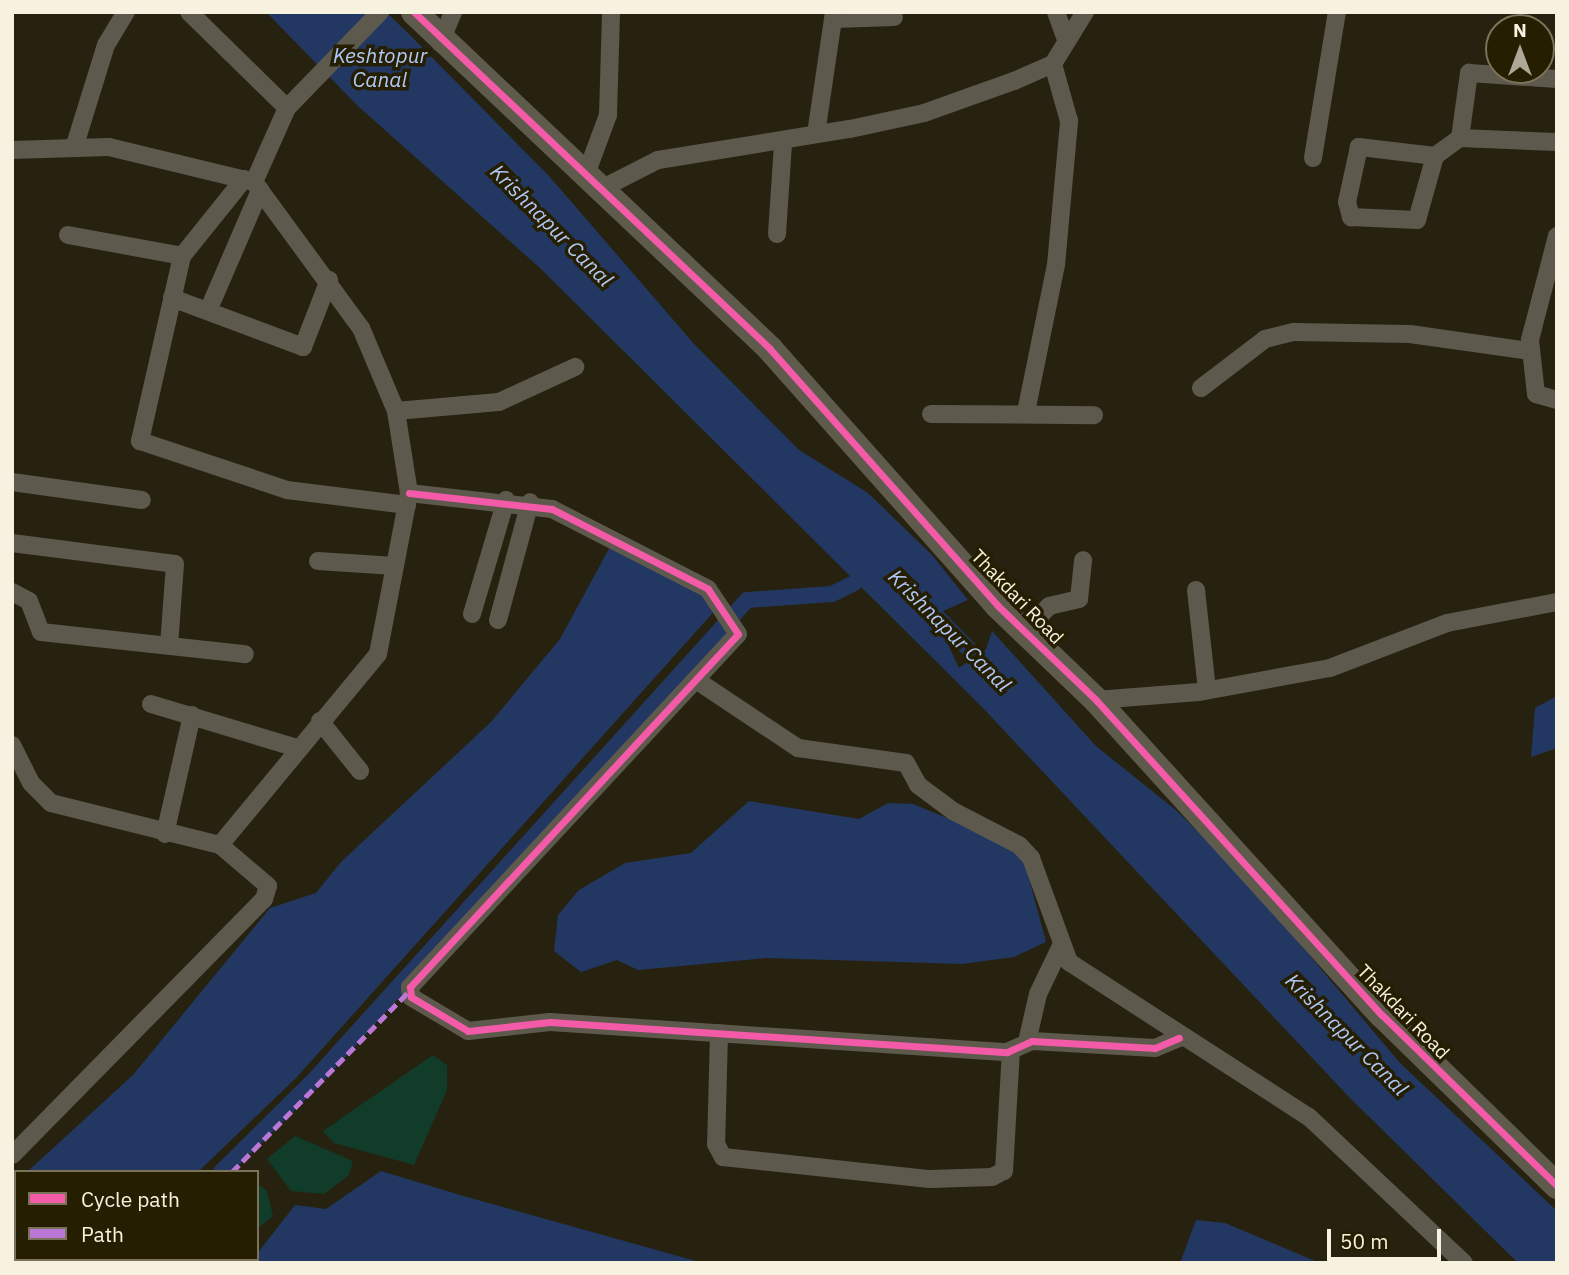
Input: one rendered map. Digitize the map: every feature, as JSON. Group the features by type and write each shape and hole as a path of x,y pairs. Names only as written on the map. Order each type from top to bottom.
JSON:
{"street":[{"path":"75,145 106,45 126,12"},
{"path":"189,12 286,108"},
{"path":"208,312 253,184 286,108 380,12"},
{"name":"Thakdari Road","path":"414,12 440,43 770,349 997,605 1027,629 1096,699 1382,1015 1557,1186"},
{"path":"440,43 453,12"},
{"path":"592,183 608,115 611,12"},
{"path":"1056,12 1065,37"},
{"path":"1026,412 1056,265 1069,121 1054,64 1065,37 1085,12"},
{"path":"1313,158 1338,12"},
{"path":"816,134 834,16 894,17"},
{"path":"592,183 658,160 783,144 816,134 924,113 1054,64"},
{"path":"1460,138 1469,73 1557,79"},
{"path":"1435,156 1359,147 1347,202 1351,217 1417,220 1435,156 1460,138 1557,142"},
{"path":"777,234 783,144"},
{"path":"12,149 75,145 109,147 253,184 329,280 376,352 396,411 408,499 378,654 220,845"},
{"path":"253,184 183,256 140,441 286,491 408,499 530,502 708,589 734,622 736,639 699,682 408,992 468,1031 550,1022 1011,1051 1027,1042 1155,1048 1179,1038"},
{"path":"68,235 183,256"},
{"path":"1557,236 1530,351 1536,394 1557,400"},
{"path":"172,298 306,346 329,280"},
{"path":"1200,388 1265,339 1294,331 1410,334 1530,351"},
{"path":"396,411 499,402 575,367"},
{"path":"931,414 1026,412 1094,415"},
{"path":"12,482 142,500"},
{"path":"472,614 506,500"},
{"path":"498,620 530,502"},
{"path":"12,542 175,564 169,645"},
{"path":"1027,629 1049,606 1079,599 1083,560"},
{"path":"318,561 395,566"},
{"path":"1196,590 1207,690"},
{"path":"12,592 29,600 41,632 245,654"},
{"path":"1096,699 1207,690 1329,668 1447,623 1557,602"},
{"path":"699,682 799,748 906,764 918,785 953,811 1019,845 1031,858 1060,948 1069,962 1179,1038 1309,1117 1464,1263"},
{"path":"152,704 298,748"},
{"path":"165,834 191,715"},
{"path":"320,721 360,771"},
{"path":"12,745 31,783 51,803 165,834 220,845 265,881 264,899 12,1155"},
{"path":"1027,1042 1038,994 1060,948"},
{"path":"719,1033 716,1144 723,1157 930,1179 992,1177 1004,1171 1011,1051"}],"green space":[{"path":"433,1055 447,1065 447,1090 414,1165 334,1143 323,1131"},
{"path":"295,1136 353,1161 349,1175 324,1194 291,1191 267,1159"},
{"path":"259,1185 267,1191 273,1216 259,1227"}],"water":[{"name":"Keshtopur Canal","path":"266,12 386,12 407,32 549,176 695,345 799,450 868,493 932,555 968,600 934,615 959,668 986,649 992,631 1096,746 1177,811 1247,881 1400,1063 1557,1211 1557,1263 1518,1263 1349,1097 981,706 541,269 358,106"},
{"path":"611,545 706,592 718,607 296,1078 200,1170 29,1170 133,1075 270,908 316,893 341,862 491,722 560,639"},
{"path":"1557,696 1557,748 1531,757 1535,708"},
{"path":"749,801 859,819 888,803 913,804 1005,842 1023,856 1046,942 1014,957 962,964 767,958 638,970 617,960 581,972 554,951 558,915 579,890 625,863 691,853"},
{"path":"381,1171 703,1263 250,1263 259,1261 259,1251 295,1205 326,1209"},
{"path":"1196,1220 1225,1223 1320,1263 1180,1263"},
{"path":"14,1223 14,1261 101,1263 12,1263"}],"waterway":[{"path":"223,1170 313,1081 747,600 832,594 855,583"},
{"name":"Krishnapur Canal","path":"921,600 991,672"}],"marked path":[{"path":"234,1170 408,992"}],"cycle path":[{"path":"414,12 770,349 997,605 1096,700 1382,1015 1557,1186"},
{"path":"409,493 552,509 708,589 738,634 410,987 411,997 468,1031 550,1022 1007,1052 1032,1041 1155,1048 1179,1038"}]}
